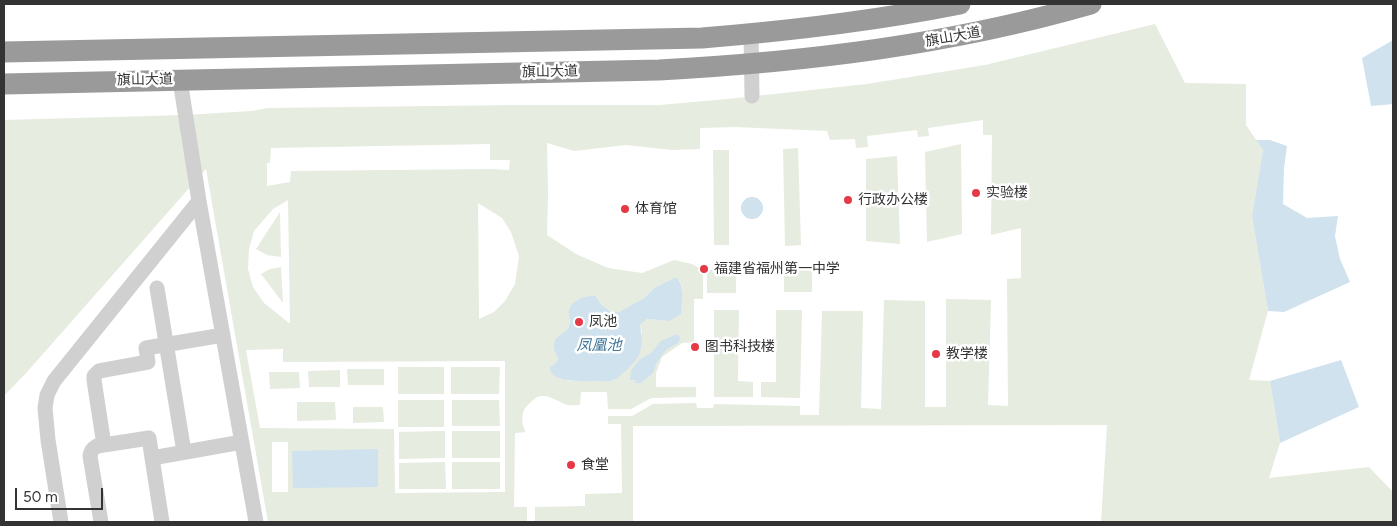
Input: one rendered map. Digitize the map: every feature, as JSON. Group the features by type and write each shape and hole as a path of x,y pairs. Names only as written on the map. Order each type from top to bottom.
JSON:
{"highway":[{"path":"4,52 702,38 880,18 960,4"},
{"name":"旗山大道","path":"4,84 659,70 752,64 813,58 939,40 1016,24 1091,4"},
{"path":"4,40 47,39 139,49"},
{"path":"4,96 27,83"}],"street":[{"path":"751,34 752,96"},
{"path":"180,80 199,201 256,522"},
{"path":"61,522 44,408 47,395 54,381 199,201"},
{"path":"158,288 184,452"},
{"path":"104,445 94,380 96,373 148,362 146,348 223,335"},
{"path":"100,522 90,456 93,448 148,438 162,522"},
{"path":"152,458 242,442"}],"shaded area":[{"path":"1155,24 1185,83 1246,84 1246,125 1263,150 1252,216 1268,311 1249,380 1270,381 1280,443 1269,478 1369,467 1393,492 1393,522 1101,522 1107,425 633,426 633,522 535,521 535,507 585,506 585,494 622,493 621,424 608,424 608,416 632,416 653,404 696,403 697,408 713,408 714,404 800,406 800,415 819,415 822,311 863,311 861,408 881,409 884,300 925,301 925,407 946,407 946,299 991,300 988,405 1008,406 1007,279 1021,278 1021,228 991,235 992,135 983,135 983,120 928,128 929,136 918,137 917,130 867,136 868,147 856,148 855,139 830,140 827,131 736,127 700,128 700,149 672,150 626,145 574,151 547,143 547,235 576,254 608,268 642,273 674,260 692,264 703,270 703,299 694,299 694,342 682,343 662,357 656,373 656,387 696,387 696,397 651,398 631,409 608,409 607,392 581,392 580,405 567,405 553,398 540,396 526,407 522,418 526,432 515,433 514,507 527,507 527,521 268,522 206,169 4,396 4,120 185,115 251,111 268,108 660,105 867,84 985,65","holes":["490,144 490,160 510,160 509,170 291,171 290,182 267,186 267,163 270,163 271,148","288,200 290,323 264,303 253,287 248,269 249,249 254,231 273,209","478,203 502,218 511,232 519,256 515,284 505,301 494,312 479,319","676,277 682,288 681,299 669,321 647,319 640,325 642,333 633,364 613,381 568,381 550,367 557,360 569,326 569,319 596,296 601,304 611,312 619,312 644,298 654,288","283,349 283,362 505,361 505,492 395,493 394,429 260,428 246,350","272,442 288,442 288,492 272,492"]},
{"path":"961,144 962,234 927,242 925,152"},
{"path":"798,148 801,245 785,246 783,149"},
{"path":"713,150 729,150 729,245 714,245"},
{"path":"897,156 900,244 866,241 866,159"},
{"path":"280,212 281,257 267,255 256,249"},
{"path":"281,267 283,303 261,274 270,269"},
{"path":"707,270 736,270 736,293 707,293"},
{"path":"784,270 812,270 812,292 784,292"},
{"path":"714,310 739,310 738,381 753,382 753,397 714,397"},
{"path":"776,310 802,310 800,398 761,397 761,382 776,382"},
{"path":"398,367 444,367 444,394 398,394"},
{"path":"451,367 500,367 499,394 451,394"},
{"path":"347,369 384,369 384,385 348,385"},
{"path":"340,370 340,387 309,387 308,371"},
{"path":"269,372 299,372 300,388 270,389"},
{"path":"398,400 444,400 444,427 398,427"},
{"path":"452,400 499,400 500,426 452,426"},
{"path":"297,402 335,402 336,420 297,421"},
{"path":"353,407 383,407 384,422 353,423"},
{"path":"445,431 445,458 399,459 399,432"},
{"path":"452,431 500,431 500,458 452,458"},
{"path":"445,462 446,489 399,489 399,463"},
{"path":"452,462 500,462 500,489 452,489"}],"water":[{"path":"1393,40 1393,104 1371,106 1362,58"},
{"path":"1256,140 1270,140 1287,146 1283,204 1307,218 1338,216 1335,236 1340,259 1350,282 1284,312 1268,311 1252,216 1263,150"},
{"path":"752,197 760,200 763,208 760,216 752,219 744,216 741,208 744,200"},
{"name":"凤凰池","path":"676,277 682,290 681,314 669,321 647,319 640,325 642,340 638,357 616,379 612,381 578,381 562,379 551,372 550,367 555,364 558,358 554,348 555,341 568,328 570,323 569,310 573,303 584,297 596,296 601,304 611,312 619,312 644,298 654,288"},
{"path":"677,334 680,337 679,342 666,350 656,364 653,373 641,383 630,380 631,371 640,359 651,353 661,341"},
{"path":"1341,360 1359,407 1280,443 1270,381"},
{"path":"378,449 378,487 293,488 292,451"}],"place":[{"name":"实验楼","path":"976,193"},
{"name":"行政办公楼","path":"848,200"},
{"name":"体育馆","path":"625,209"},
{"name":"福建省福州第一中学","path":"704,269"},
{"name":"凤池","path":"579,322"},
{"name":"图书科技楼","path":"695,347"},
{"name":"教学楼","path":"936,354"},
{"name":"食堂","path":"571,465"}]}
